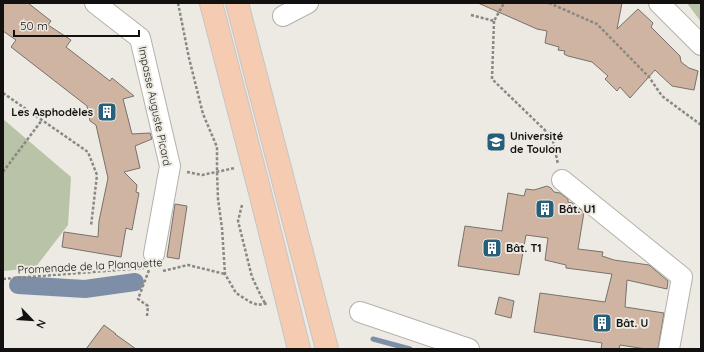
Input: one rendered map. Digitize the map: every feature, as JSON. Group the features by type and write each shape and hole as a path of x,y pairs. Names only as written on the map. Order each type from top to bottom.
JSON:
{"main road":[{"path":"211,3 299,349"},
{"path":"237,3 326,349"}],"street":[{"name":"Impasse Auguste Picard","path":"95,3 140,38 170,166 155,266"},
{"path":"282,16 308,3"},
{"path":"659,3 701,45"},
{"path":"562,180 682,277 670,349"},
{"path":"360,312 469,349"}],"path":[{"path":"178,3 189,58 203,114 218,147 218,199 222,228 225,274 236,293 258,305"},
{"path":"504,3 494,21 492,79 552,137 562,180"},
{"path":"549,3 597,24 649,77 662,96 701,125"},
{"path":"471,15 494,21"},
{"path":"3,93 88,152 97,175 91,226"},
{"path":"3,172 42,120"},
{"path":"170,166 179,171 202,175 240,166"},
{"name":"Promenade de la Planquette","path":"3,279 155,266 188,265 225,274"},
{"path":"147,316 148,306 138,299 155,266"}],"green space":[{"path":"687,3 701,3 701,22"},
{"path":"3,119 71,177 68,225 35,268 3,271"}],"building":[{"name":"Les Asphodèles","path":"3,3 28,3 51,21 48,25 71,40 66,47 110,81 112,78 134,96 123,99 132,134 150,133 152,139 135,146 140,168 124,172 137,185 136,192 139,193 132,230 126,228 121,257 62,247 64,232 98,237 99,221 108,178 96,125 90,121 87,106 11,47 16,40 3,31"},
{"path":"478,3 622,3 617,29 638,9 653,23 651,27 680,56 681,62 689,68 698,71 694,90 672,86 655,70 630,98 620,87 617,91 605,79 608,76 592,62 568,56 564,54 565,51 558,50 559,47 545,43 547,31 537,29"},
{"path":"547,186 554,192 560,193 568,199 568,202 572,203 584,212 578,249 603,252 602,256 614,260 649,265 668,281 667,289 627,280 625,307 664,313 658,349 646,349 620,345 619,349 601,349 602,343 534,332 540,293 605,302 612,274 566,268 566,265 545,260 548,238 526,235 519,275 458,266 465,226 502,231 508,193 524,196 526,189 534,190"},
{"path":"175,204 187,206 179,259 167,257"},
{"path":"499,297 514,301 511,318 495,314"},
{"path":"104,325 115,334 136,349 86,349"}],"waterway":[{"path":"18,285 85,289 135,282"},
{"path":"373,339 410,349"}],"place":[{"name":"Les Asphodèles","path":"107,112"},
{"name":"Université de Toulon","path":"496,142"},
{"name":"Bât. U1","path":"545,209"},
{"name":"Bât. T1","path":"492,248"},
{"name":"Bât. U","path":"602,323"}]}
